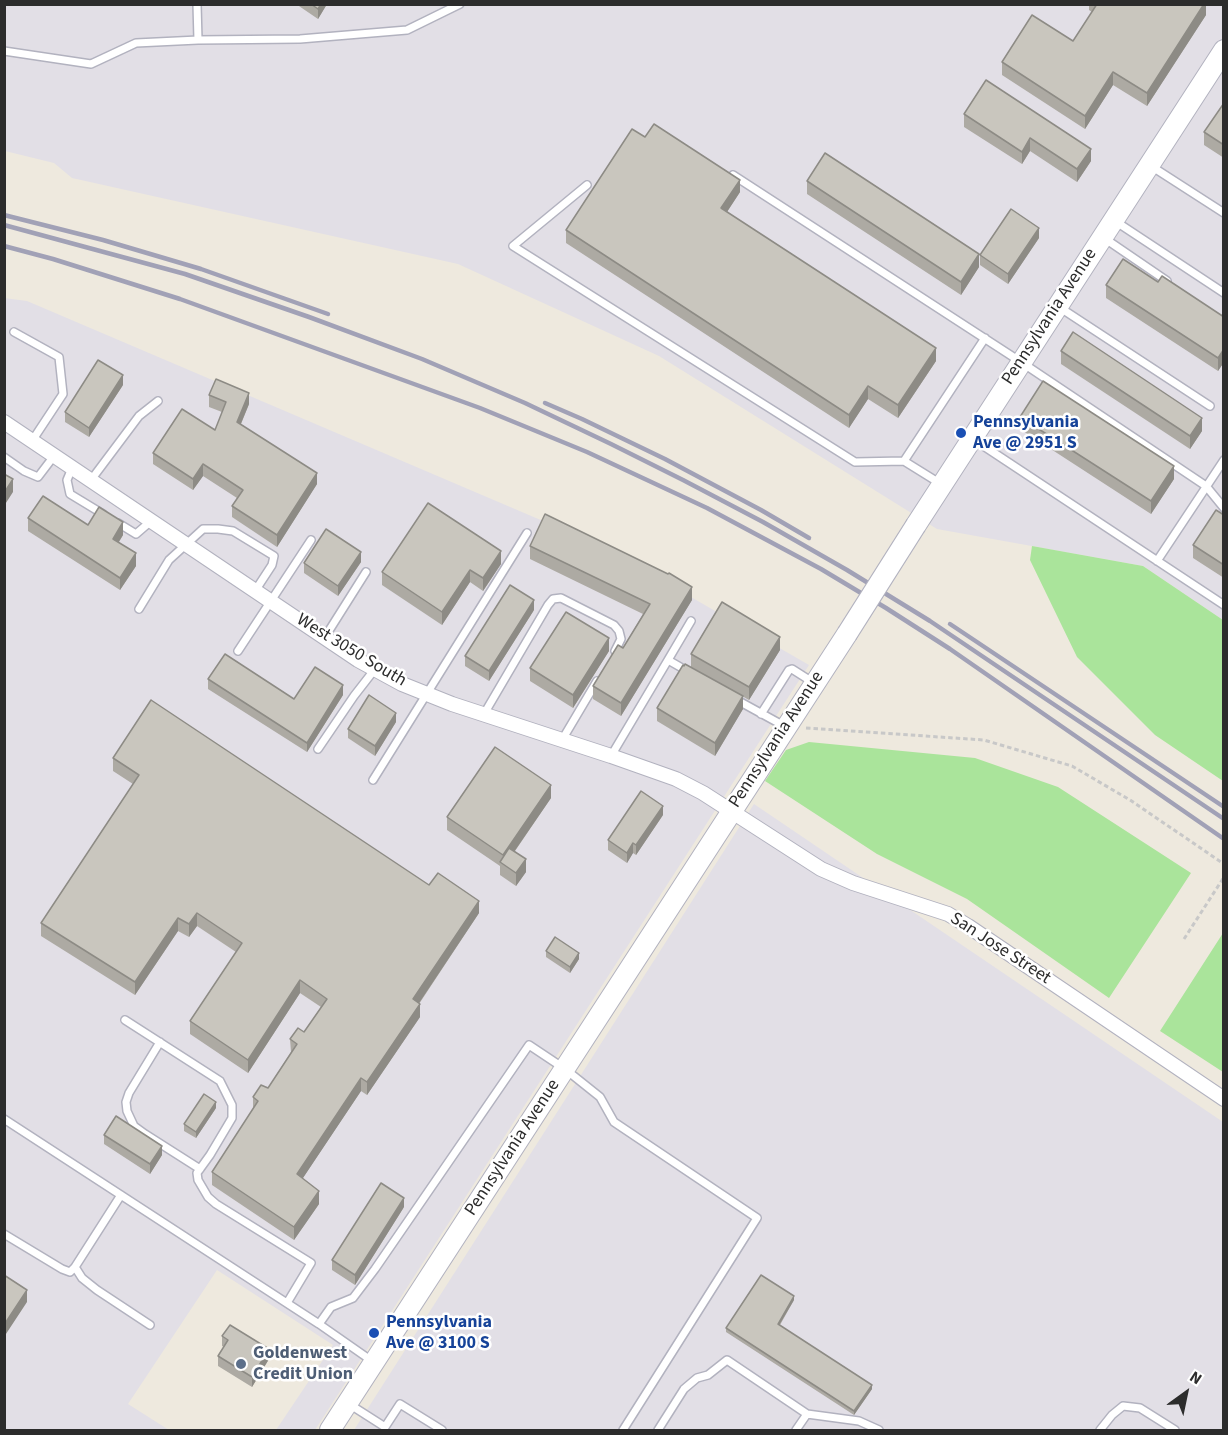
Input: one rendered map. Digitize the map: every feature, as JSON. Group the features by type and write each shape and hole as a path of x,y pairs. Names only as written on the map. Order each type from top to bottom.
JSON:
{"street":[{"name":"Pennsylvania Avenue","path":"330,1431 1224,50"},
{"name":"West 3050 South","path":"5,424 358,660 402,684 676,779 731,811"},
{"name":"San Jose Street","path":"731,811 821,870 853,883 948,914 1224,1100"}],"lane":[{"path":"198,4 198,40"},
{"path":"4,51 91,64 136,43 300,39 407,30 460,4"},
{"path":"1149,165 1224,213"},
{"path":"723,169 1021,362 1206,486 1224,508"},
{"path":"587,185 513,246 855,462 904,460 942,485"},
{"path":"1113,219 1224,293"},
{"path":"1102,237 1177,288"},
{"path":"1057,306 1210,406"},
{"path":"14,332 59,357 63,394 32,441"},
{"path":"904,460 985,339"},
{"path":"91,480 139,416 158,401"},
{"path":"972,439 1224,605"},
{"path":"4,457 24,471 38,477 54,456"},
{"path":"1157,561 1224,460"},
{"path":"72,468 67,480 70,494 136,534 151,521"},
{"path":"139,609 169,560 203,529 233,531 274,556 272,565 255,591"},
{"path":"373,780 527,533"},
{"path":"238,651 311,540"},
{"path":"325,637 366,572"},
{"path":"484,714 553,599 561,598 614,625 621,639 612,656"},
{"path":"611,756 691,621"},
{"path":"668,660 699,678"},
{"path":"318,749 375,669"},
{"path":"761,714 789,670 792,669 814,684"},
{"path":"562,740 601,675"},
{"path":"730,696 786,727"},
{"path":"125,1020 220,1081 232,1105 232,1118 197,1173 198,1180 208,1197 216,1204 311,1263 287,1303"},
{"path":"160,1042 129,1093 126,1102 127,1111 134,1126 200,1169"},
{"path":"319,1324 331,1307 353,1298 375,1269 529,1045 565,1069 600,1097 614,1122 757,1218 623,1431"},
{"path":"5,1121 287,1303 374,1362"},
{"path":"4,1234 69,1272 75,1267 121,1195"},
{"path":"75,1267 82,1278 97,1290 150,1325"},
{"path":"658,1431 684,1389 698,1378 708,1375 727,1360 807,1413 859,1421 879,1431"},
{"path":"348,1403 385,1427 400,1404 442,1431"},
{"path":"1100,1431 1112,1415 1123,1406 1140,1408 1175,1431"},
{"path":"796,1431 807,1413"}],"path":[{"path":"786,727 984,740 1071,766 1130,800 1224,864"},
{"path":"1184,939 1224,877"}],"shaded area":[{"path":"5,5 1223,5 1223,620 1143,566 937,529 659,356 458,264 72,178 54,163 5,151"},
{"path":"4,298 27,301 604,547 809,665 315,1430 276,1430 333,1345 217,1270 128,1404 169,1430 5,1430"},
{"path":"754,804 1223,1122 1223,1430 354,1430"}],"green space":[{"path":"1032,546 1143,566 1223,620 1223,781 1155,735 1077,657 1030,560"},
{"path":"809,742 975,758 1058,787 1191,873 1109,998 967,899 877,854 765,781 786,750"},
{"path":"1223,933 1223,1072 1160,1031"}],"building":[{"path":"311,4 321,4 318,9"},
{"path":"1097,4 1204,4 1147,93 1113,72 1085,116 1002,62 1032,15 1073,41"},
{"path":"986,80 1091,149 1077,169 1030,138 1022,152 964,114"},
{"path":"1224,103 1224,145 1204,132"},
{"path":"654,124 740,180 721,208 936,348 898,405 868,386 849,415 566,230 632,129 645,137"},
{"path":"825,153 979,254 961,282 807,181"},
{"path":"1011,209 1039,228 1008,274 980,255"},
{"path":"1123,259 1158,282 1162,276 1224,317 1224,349 1218,358 1106,285"},
{"path":"1073,332 1202,418 1190,436 1061,351"},
{"path":"98,360 123,375 89,428 65,412"},
{"path":"216,379 249,393 237,422 317,473 277,535 232,506 243,490 203,464 193,479 153,453 182,409 215,430 226,402 209,395"},
{"path":"1043,381 1174,466 1151,501 1020,417"},
{"path":"4,474 13,479 4,493"},
{"path":"43,496 88,525 99,507 123,522 113,539 136,553 120,578 28,518"},
{"path":"428,503 501,551 483,578 470,570 442,612 382,572"},
{"path":"1216,510 1224,515 1224,565 1193,545"},
{"path":"545,514 669,573 692,587 621,703 593,686 618,645 623,648 650,604 530,546"},
{"path":"326,529 361,552 338,586 304,563"},
{"path":"510,585 534,600 489,671 465,656"},
{"path":"722,602 780,637 749,687 691,654"},
{"path":"566,612 609,638 573,695 530,668"},
{"path":"225,654 294,699 315,667 343,685 307,743 208,679"},
{"path":"685,664 743,696 715,743 657,708"},
{"path":"369,695 396,713 375,746 348,729"},
{"path":"151,700 429,885 438,873 479,901 413,999 420,1004 367,1082 361,1078 297,1174 319,1191 294,1227 212,1172 258,1101 253,1097 261,1085 268,1088 297,1044 290,1039 298,1028 304,1032 327,999 300,980 248,1060 190,1021 242,943 197,913 189,924 178,918 135,982 41,923 139,775 113,758"},
{"path":"495,747 551,785 503,855 447,817"},
{"path":"641,791 663,806 636,845 633,843 627,853 608,840"},
{"path":"509,848 526,859 516,873 500,862"},
{"path":"555,937 579,953 570,967 546,951"},
{"path":"204,1094 216,1102 196,1132 184,1124"},
{"path":"116,1116 162,1146 150,1164 104,1135"},
{"path":"381,1183 404,1198 355,1275 332,1260"},
{"path":"4,1275 27,1290 4,1325"},
{"path":"761,1275 794,1296 778,1324 872,1385 854,1411 726,1328"},
{"path":"230,1325 269,1349 252,1377 218,1356 228,1340 222,1336"}],"railway":[{"path":"4,215 103,240 201,269 328,314"},
{"path":"4,225 185,274 309,317 422,359 525,403 611,444 763,522 847,570 930,621 1224,819"},
{"path":"4,246 180,299 480,408 587,452 707,508 821,569 886,608 950,649 1224,839"},
{"path":"545,403 665,459 809,538"},
{"path":"950,624 1224,807"}],"place":[{"name":"Pennsylvania Ave @ 2951 S","path":"961,433"},
{"name":"Pennsylvania Ave @ 3100 S","path":"374,1333"},
{"name":"Goldenwest Credit Union","path":"241,1364"}]}
